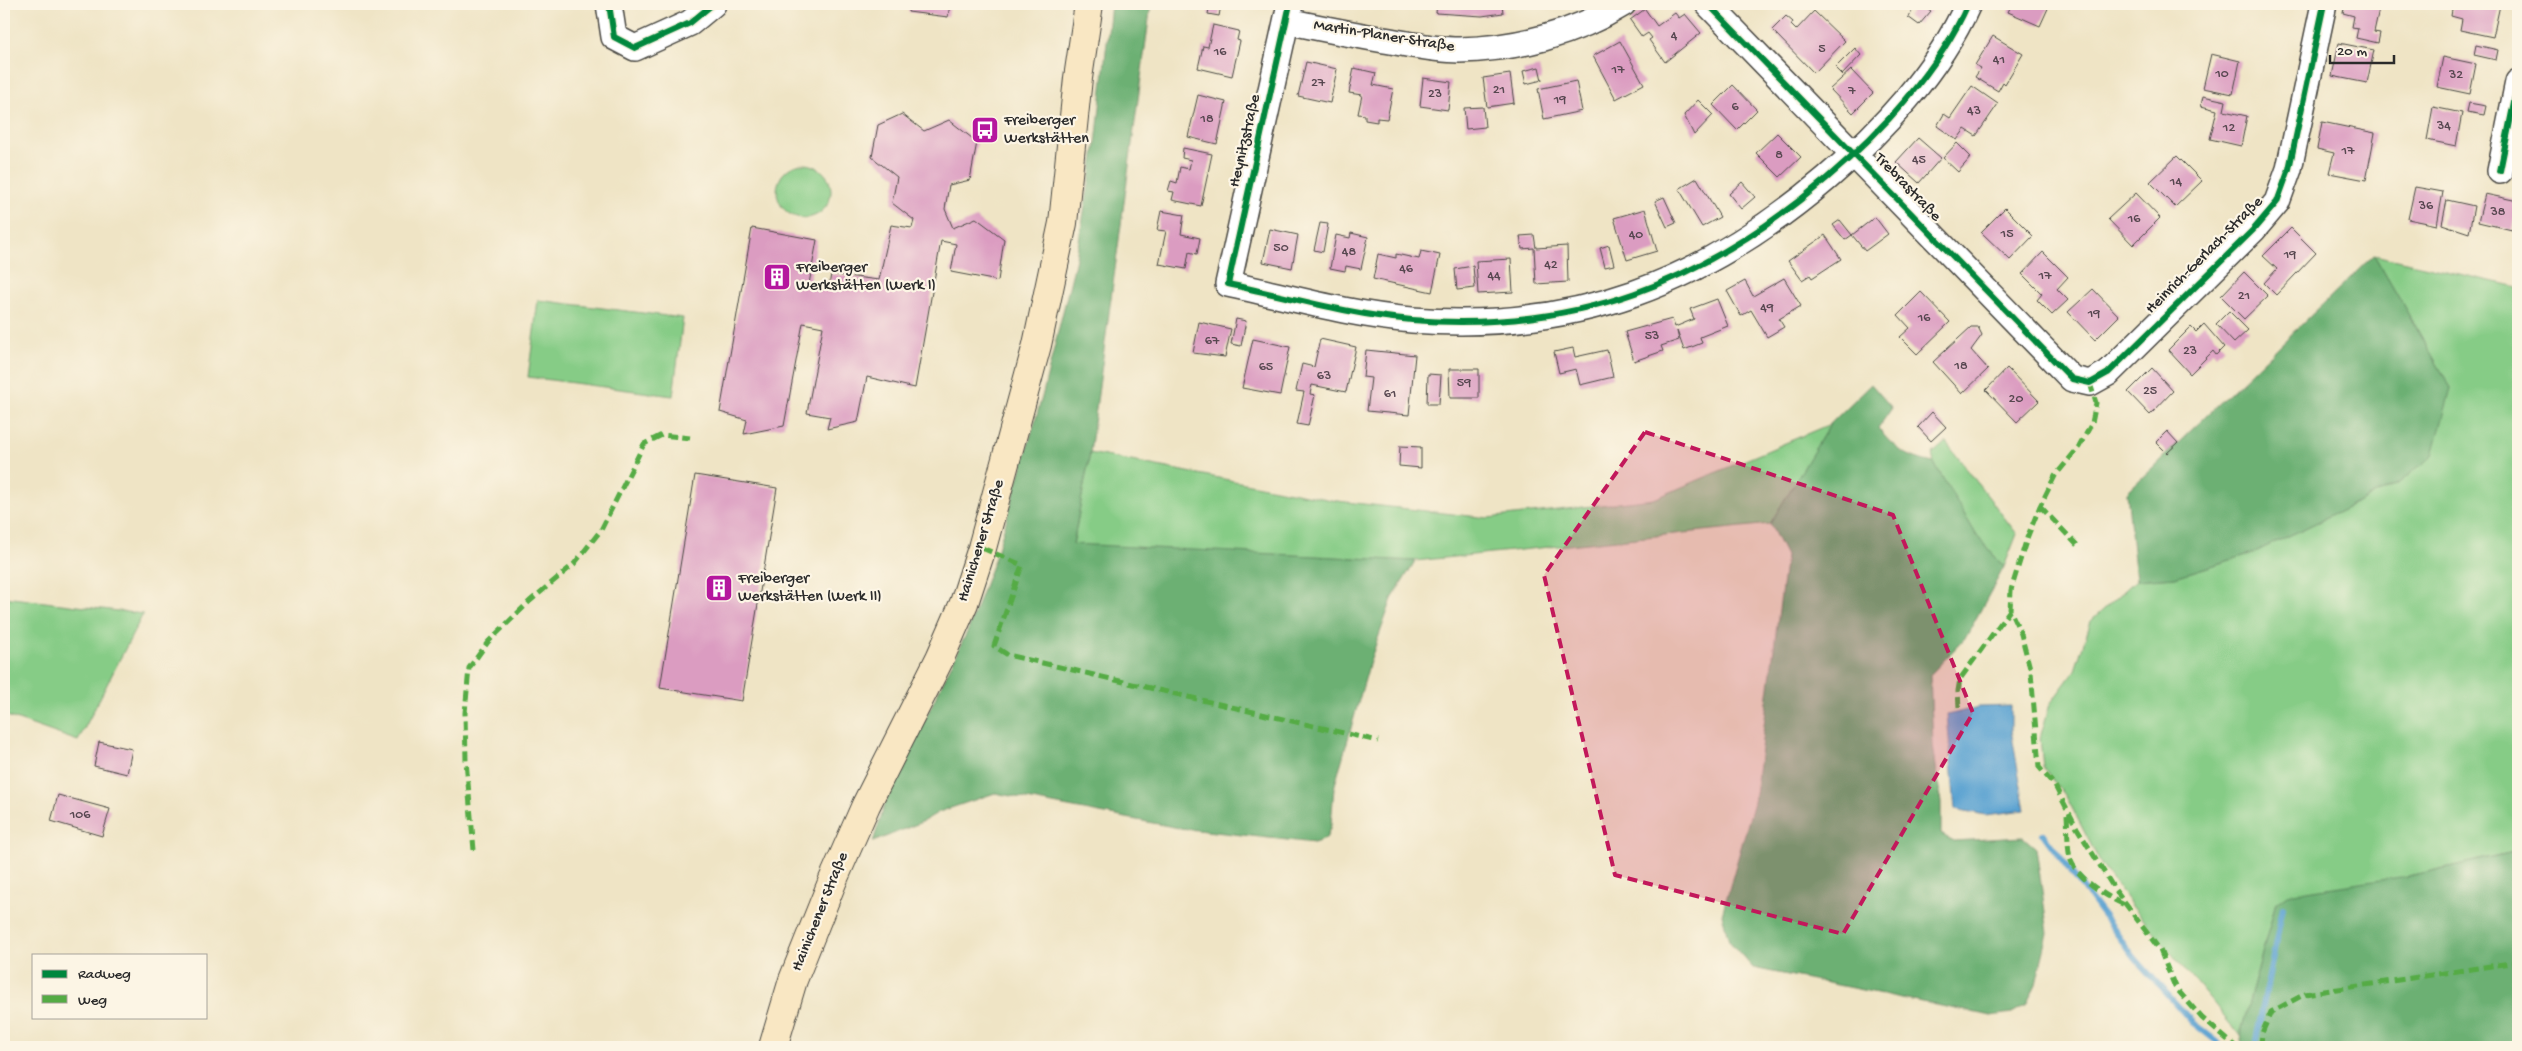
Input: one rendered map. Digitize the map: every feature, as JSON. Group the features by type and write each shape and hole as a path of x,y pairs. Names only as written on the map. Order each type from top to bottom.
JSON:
{"main road":[{"name":"Hainichener Straße","path":"773,1047 793,980 834,880 866,805 940,658 964,603 982,548 1037,345 1063,223 1089,4"}],"street":[{"path":"609,4 614,37 635,48 690,23 713,4"},
{"name":"Martin-Planer-Straße","path":"1288,13 1422,47 1458,50 1498,47 1534,40 1588,22 1622,4"},
{"name":"Trebrastraße","path":"1708,4 2072,379 2090,383"},
{"path":"1855,154 1900,108 1941,51 1968,4"},
{"name":"Heinrich-Gerlach-Straße","path":"2090,383 2108,373 2254,229 2277,202 2289,168 2324,4"},
{"name":"Heynitzstraße","path":"1288,13 1228,284 1371,315 1410,320 1490,322 1536,318 1578,311 1651,288 1692,270 1739,245 1774,221 1855,154"},
{"path":"2500,171 2518,82"}],"highlighted area":[{"path":"1645,432 1893,515 1973,713 1843,934 1615,875 1544,575"}],"green space":[{"path":"1111,4 1151,4 1090,453 1073,544 1415,561 1392,599 1371,658 1334,788 1331,825 1326,839 1314,843 1179,828 995,793 939,812 922,822 873,842 895,771 915,740 968,630 998,549 1042,397 1075,263 1096,144"},
{"path":"804,164 814,166 823,172 829,181 831,191 829,201 823,210 814,216 804,218 794,216 785,210 779,201 777,191 779,181 785,172 794,166"},
{"path":"2374,255 2518,287 2518,851 2414,875 2276,902 2240,1036 2132,906 2102,866 2068,800 2043,767 2040,738 2050,704 2075,670 2091,621 2136,580 2175,577 2253,553 2399,483 2451,388"},
{"path":"2374,255 2451,388 2433,455 2399,483 2253,553 2175,577 2136,580 2127,492"},
{"path":"538,300 683,318 673,396 528,377"},
{"path":"1871,384 1892,408 1878,428 1902,452 1934,463 1977,536 2004,567 1966,637 1930,675 1933,744 1941,803 1941,834 1953,841 2023,837 2036,848 2048,933 2036,984 2026,1005 2012,1013 1991,1016 1753,968 1729,941 1722,914 1754,802 1786,556 1770,524 1830,424"},
{"path":"1830,424 1770,524 1415,561 1073,545 1090,453 1337,501 1488,518 1654,499"},
{"path":"1946,442 2017,534 2004,567 1977,536 1934,463 1932,454"},
{"path":"4,597 143,614 78,741 4,715"},
{"path":"2518,851 2518,1047 2243,1047 2240,1036 2276,902 2287,894 2414,875"}],"water":[{"path":"2011,706 2011,730 2025,810 1985,815 1955,809 1947,715 1979,707"}],"building":[{"path":"909,4 950,4 948,17 908,12"},
{"path":"1186,4 1221,5 1219,16 1208,14 1209,9"},
{"path":"1437,4 1502,4 1503,13 1482,16 1436,13"},
{"path":"1917,4 1921,4 1931,11 1919,25 1908,17"},
{"path":"2012,4 2050,4 2040,26 2008,12"},
{"path":"2345,4 2380,4 2374,32 2380,33 2378,43 2356,38 2358,28 2352,27 2354,16 2343,13"},
{"path":"2453,4 2500,5 2493,37 2460,30 2462,19 2451,16"},
{"path":"1645,9 1657,26 1675,13 1679,18 1685,14 1701,33 1665,62 1649,40 1652,38 1648,33 1642,37 1630,20"},
{"path":"1814,11 1845,41 1814,73 1772,30 1786,16 1793,22 1791,25 1796,30"},
{"path":"1213,25 1239,31 1237,40 1240,41 1232,76 1198,68 1203,46 1208,47"},
{"path":"1993,36 2023,54 2005,84 2003,82 1998,91 1975,77 1981,68 1975,65"},
{"path":"1620,41 1644,84 1616,99 1593,56"},
{"path":"2339,43 2374,50 2367,83 2332,76"},
{"path":"2476,45 2498,50 2496,60 2474,55"},
{"path":"1855,48 1861,55 1842,75 1835,68"},
{"path":"2211,54 2240,61 2233,94 2203,88"},
{"path":"2443,57 2476,64 2470,94 2437,87"},
{"path":"1306,62 1337,69 1330,103 1298,96"},
{"path":"1539,67 1542,80 1526,84 1523,71"},
{"path":"1354,68 1376,73 1373,85 1393,89 1387,119 1377,118 1377,122 1365,120 1365,115 1358,114 1362,95 1349,93"},
{"path":"1851,70 1873,93 1853,113 1830,89"},
{"path":"1510,74 1514,103 1487,107 1483,78"},
{"path":"1423,78 1451,82 1448,110 1420,106"},
{"path":"1576,81 1582,111 1544,119 1538,89"},
{"path":"1733,85 1757,110 1737,130 1713,105"},
{"path":"1972,86 1998,104 1976,136 1965,129 1957,140 1937,126 1944,114 1950,118"},
{"path":"1198,95 1226,102 1217,144 1188,137"},
{"path":"2203,96 2226,101 2224,111 2247,116 2241,146 2210,139 2217,110 2201,106"},
{"path":"1698,100 1713,115 1694,135 1684,115"},
{"path":"2469,103 2486,106 2484,115 2467,112"},
{"path":"1483,107 1485,127 1466,129 1464,108"},
{"path":"2433,107 2462,113 2456,146 2427,140"},
{"name":"Freiberger Werkstätten (Werk I)","path":"902,114 924,131 949,120 977,142 970,180 949,185 945,209 953,228 976,218 1004,239 998,281 951,272 956,244 941,241 915,388 867,377 858,422 827,429 830,417 807,413 823,327 803,323 784,426 744,434 747,420 720,412 752,228 817,240 809,284 829,286 831,274 879,280 891,225 912,228 914,220 892,203 897,177 872,157 878,125"},
{"path":"2322,122 2375,133 2366,180 2329,173 2334,153 2317,149"},
{"path":"1777,133 1801,157 1780,177 1756,153"},
{"path":"1918,138 1941,158 1919,183 1896,162"},
{"path":"1957,143 1971,157 1958,172 1943,158"},
{"path":"1183,148 1212,154 1201,206 1172,200 1174,192 1168,191 1171,181 1177,183 1180,167 1189,169 1191,160 1182,158"},
{"path":"2177,156 2202,181 2175,207 2150,182"},
{"path":"1697,178 1720,217 1702,227 1679,189"},
{"path":"1742,182 1755,197 1741,209 1729,194"},
{"path":"2415,187 2443,192 2437,225 2408,219"},
{"path":"2136,193 2160,218 2133,245 2108,219"},
{"path":"2485,194 2518,201 2512,230 2478,222"},
{"path":"1664,197 1676,223 1667,227 1655,201"},
{"path":"2447,200 2474,206 2469,233 2442,224"},
{"path":"2005,208 2033,236 2010,260 1981,232"},
{"path":"1645,209 1657,251 1627,260 1614,218"},
{"path":"1161,211 1184,215 1181,234 1200,238 1197,254 1189,252 1186,269 1159,264 1166,231 1157,230"},
{"path":"1875,217 1888,234 1865,251 1852,235"},
{"path":"1840,220 1852,235 1845,240 1833,225"},
{"path":"1320,223 1328,224 1323,252 1314,250"},
{"path":"2291,228 2316,253 2276,295 2264,283 2277,269 2263,256"},
{"path":"1270,229 1298,235 1292,268 1263,262"},
{"path":"1351,233 1368,237 1361,269 1346,266 1345,271 1330,268 1336,235 1350,238"},
{"path":"1534,235 1536,248 1567,246 1568,282 1536,284 1534,248 1522,249 1520,236"},
{"path":"1825,235 1841,259 1812,278 1810,275 1802,280 1788,261"},
{"path":"1609,245 1614,265 1605,267 1600,248"},
{"path":"1421,251 1440,255 1432,292 1373,279 1378,254 1396,258 1396,254 1419,259"},
{"path":"2043,252 2068,277 2057,289 2068,300 2052,315 2037,300 2042,294 2022,274"},
{"path":"1511,259 1513,292 1478,294 1476,261"},
{"path":"1473,266 1475,288 1457,290 1455,269"},
{"path":"2244,272 2268,296 2244,319 2221,296"},
{"path":"1784,278 1801,306 1779,319 1784,327 1767,337 1751,310 1741,316 1727,291 1745,281 1753,296"},
{"path":"2093,289 2119,316 2095,340 2068,312"},
{"path":"1921,292 1950,322 1917,354 1900,337 1910,328 1898,315"},
{"path":"1717,299 1728,326 1700,337 1702,343 1684,350 1677,331 1679,340 1661,346 1663,351 1634,361 1625,332 1672,319 1675,327 1694,319 1690,309"},
{"path":"2229,311 2248,330 2234,343 2216,324"},
{"path":"1236,319 1246,321 1241,346 1231,344"},
{"path":"1199,322 1231,329 1225,357 1193,353"},
{"path":"2204,324 2224,347 2216,355 2213,351 2190,374 2168,350 2191,327 2196,332"},
{"path":"1971,327 1978,327 1982,335 1971,350 1988,369 1962,394 1933,362"},
{"path":"1253,339 1290,347 1280,395 1242,388"},
{"path":"1320,339 1356,347 1346,392 1312,385 1310,394 1315,395 1308,426 1297,424 1304,392 1296,391 1302,364 1314,367"},
{"path":"1573,348 1575,357 1607,350 1613,377 1580,385 1576,369 1559,373 1554,352"},
{"path":"1366,350 1415,355 1409,415 1367,411 1371,378 1363,377"},
{"path":"2007,368 2039,401 2017,422 1986,390"},
{"path":"2152,368 2173,391 2150,415 2128,392"},
{"path":"1449,369 1479,369 1479,398 1450,398"},
{"path":"1428,374 1441,375 1439,404 1427,404"},
{"path":"1932,412 1946,427 1931,441 1918,427"},
{"path":"2167,431 2178,443 2167,453 2156,442"},
{"path":"1400,446 1421,447 1421,468 1399,466"},
{"name":"Freiberger Werkstätten (Werk II)","path":"695,475 777,488 742,701 660,688"},
{"path":"99,742 132,749 127,774 94,766"},
{"path":"58,795 110,809 102,836 51,821"}],"waterway":[{"path":"2043,834 2134,957 2193,1023 2224,1047"},
{"path":"2256,1040 2283,907"}],"marked path":[{"path":"2090,383 2096,403 2092,423 2079,447 2055,476 2040,506 2027,538 2011,590 2010,610 2021,634 2031,672 2039,767 2055,786 2077,828 2115,890 2160,950 2175,987 2202,1018 2236,1047"},
{"path":"474,850 466,761 465,713 469,668 488,642 530,601 574,564 601,530 644,444 662,435 690,438"},
{"path":"2040,506 2077,545"},
{"path":"982,548 1022,565 994,646 1008,655 1378,741"},
{"path":"1959,707 1958,691 1960,679 2010,610"},
{"path":"2067,815 2069,853 2073,865 2093,886 2125,905"},
{"path":"2261,1047 2262,1033 2271,1012 2305,994 2518,962"}],"cycle path":[{"path":"609,4 614,37 635,48 690,23 713,4"},
{"path":"1290,4 1228,284 1320,305 1389,318 1472,322 1528,318 1583,308 1635,293 1685,272 1733,246 1781,215 1827,178 1868,141 1925,76 1956,29 1968,4"},
{"path":"1708,4 2072,379 2090,383 2108,373 2254,229 2277,202 2289,169 2324,4"},
{"path":"2500,171 2518,82"}],"place":[{"name":"Freiberger Werkstätten","path":"985,130"},
{"name":"Freiberger Werkstätten (Werk I)","path":"777,277"},
{"name":"Freiberger Werkstätten (Werk II)","path":"719,588"}]}
